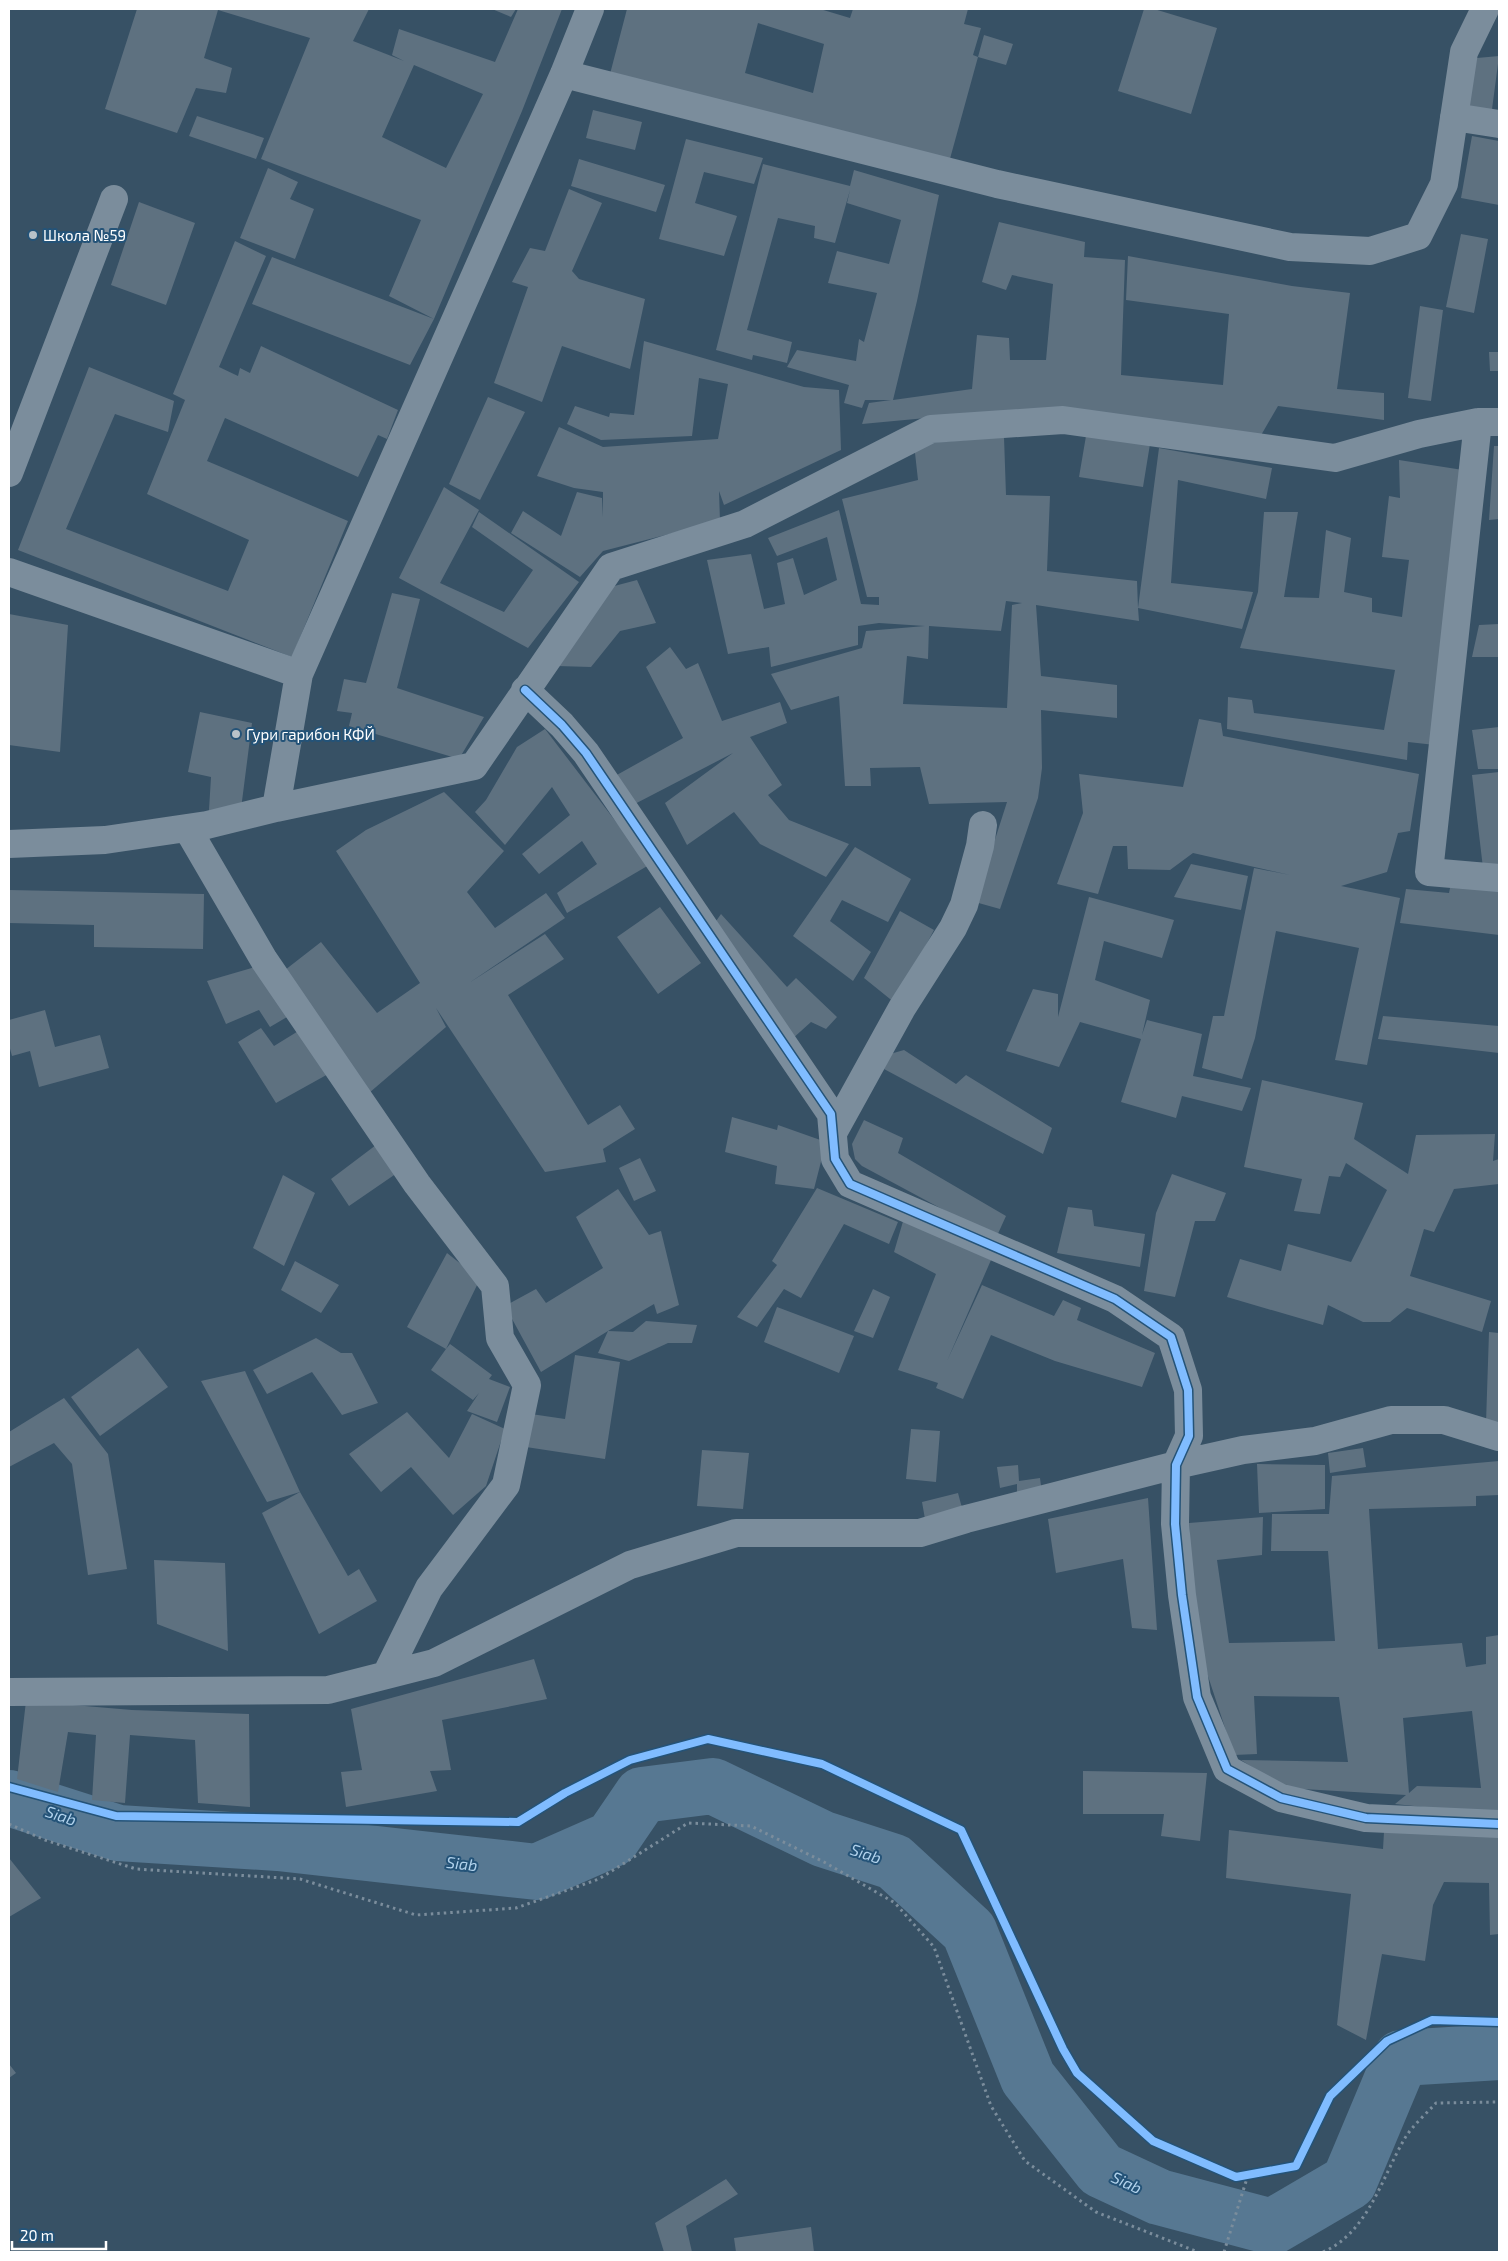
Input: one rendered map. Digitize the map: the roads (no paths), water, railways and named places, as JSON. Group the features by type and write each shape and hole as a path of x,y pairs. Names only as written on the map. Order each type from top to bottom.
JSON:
{"street":[{"path":"276,808 299,674 564,74 590,9"},
{"path":"564,74 997,184 1290,247 1370,251 1418,236 1444,184 1464,52 1485,9"},
{"path":"1454,117 1499,124"},
{"path":"9,473 114,199"},
{"path":"9,844 105,840 188,828 474,766 611,567 745,524 931,429 1063,420 1336,458 1419,434 1489,422 1429,872 1499,878"},
{"path":"9,572 299,674"},
{"path":"525,690 562,725 586,753 831,1114 834,1159 850,1184 1115,1299 1171,1337 1188,1390 1189,1436 1176,1465 1175,1524 1182,1595 1197,1697 1227,1769 1281,1798 1366,1818 1499,1824"},
{"path":"833,1133 902,1008 954,928 964,905 980,846 983,825"},
{"path":"188,828 264,960 417,1184 495,1286 500,1338 526,1385 506,1485 429,1588 386,1675"},
{"path":"9,1692 328,1690 434,1663 630,1565 736,1533 920,1533 966,1519 1176,1465 1243,1450 1315,1441 1391,1420 1444,1420 1499,1437"}],"waterway":[{"name":"Siab","path":"9,1798 118,1833 278,1843 537,1872 612,1839 642,1795 713,1786 823,1839 894,1862 969,1931 1028,2078 1101,2170 1159,2197 1272,2227 1349,2182 1401,2058 1499,2052"}],"place":[{"name":"Школа №59","path":"33,235"},
{"name":"Гури гарибон КФЙ","path":"236,734"}]}
